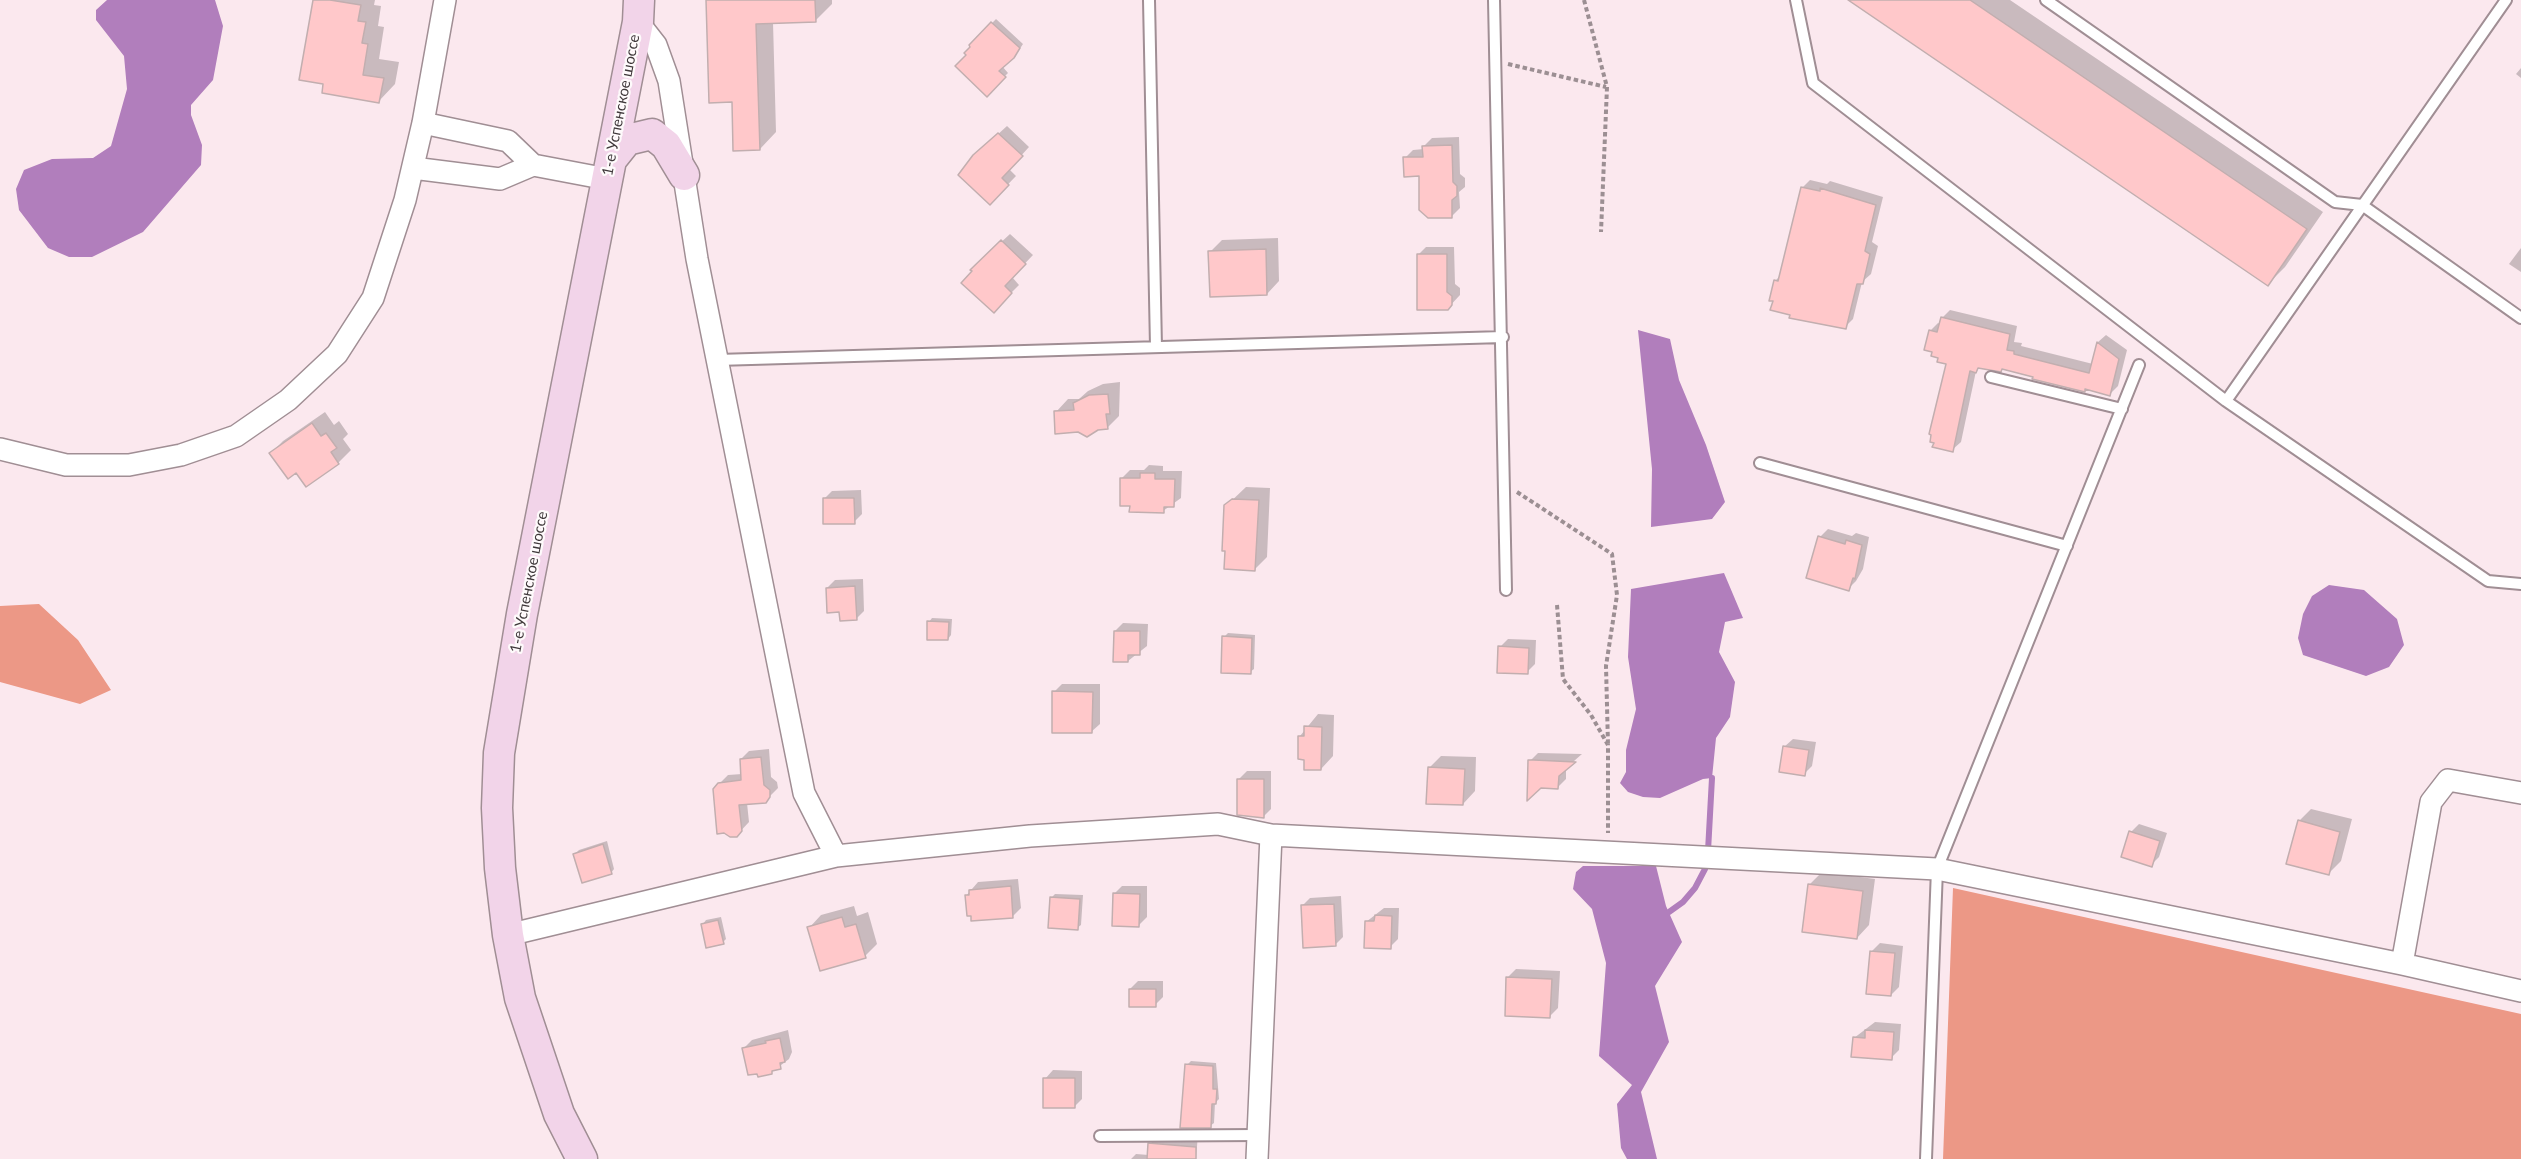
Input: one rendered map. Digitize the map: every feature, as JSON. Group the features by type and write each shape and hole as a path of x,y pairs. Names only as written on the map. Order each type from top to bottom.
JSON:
{"main road":[{"name":"1-е Успенское шоссе","path":"582,1159 559,1114 520,998 508,935 500,868 497,808 499,753 522,614 638,11"},
{"path":"609,169 627,140 652,134 666,145 684,175"}],"street":[{"path":"0,449 66,465 129,465 182,455 236,436 288,400 337,354 373,298 413,168 445,0"},
{"path":"638,11 656,45 669,81 697,259 804,793 836,856"},
{"path":"423,123 508,141 533,165"},
{"path":"413,168 500,179 533,165 609,169"},
{"path":"2402,964 2431,802 2448,780 2521,793"},
{"path":"508,935 836,856 1030,836 1218,824 1271,835 1937,869 2402,964 2521,991"},
{"path":"1257,1159 1271,835"}],"lane":[{"path":"1149,0 1156,347"},
{"path":"1494,0 1503,337 1506,590"},
{"path":"1796,0 1813,83 2226,401 2488,581 2521,584"},
{"path":"2046,0 2335,202 2362,205 2521,318"},
{"path":"2226,401 2506,0"},
{"path":"717,360 1503,337"},
{"path":"1926,1159 1937,869 2139,364"},
{"path":"1991,377 2122,409"},
{"path":"1760,462 2067,546"},
{"path":"1100,1136 1258,1135"}],"path":[{"path":"1584,0 1607,87 1601,232"},
{"path":"1496,62 1607,87"},
{"path":"1505,483 1612,554 1617,595 1606,666 1608,852"},
{"path":"1557,605 1563,679 1591,716 1608,745"}],"shaded area":[{"path":"107,0 215,0 223,26 213,80 191,105 191,115 202,145 201,165 143,232 92,257 69,257 48,248 19,210 16,189 24,170 52,159 93,158 111,146 127,89 124,56 96,20 96,10"},
{"path":"1638,330 1670,339 1679,380 1706,445 1725,502 1712,519 1651,527 1652,469"},
{"path":"1724,573 1743,618 1725,622 1719,652 1735,682 1730,717 1716,738 1712,778 1703,779 1660,798 1643,797 1628,792 1620,783 1626,772 1626,750 1636,709 1628,657 1631,589"},
{"path":"2329,585 2364,590 2397,619 2404,645 2389,667 2366,676 2303,655 2298,638 2303,614 2312,596"},
{"path":"39,604 78,640 111,690 80,704 0,682 0,606"},
{"path":"1583,866 1656,866 1666,906 1682,942 1655,986 1669,1042 1641,1092 1657,1159 1627,1159 1621,1148 1617,1104 1632,1085 1599,1056 1606,963 1592,909 1573,889 1576,872"},
{"path":"1953,888 2521,1014 2521,1159 1943,1159"}],"building":[{"path":"313,0 361,5 358,21 366,22 362,43 368,44 363,75 384,78 379,103 322,93 323,84 299,80"},
{"path":"706,0 815,0 816,22 756,24 760,150 733,151 732,102 709,103"},
{"path":"1848,0 1970,0 2307,229 2268,286"},
{"path":"991,22 1020,48 1014,58 999,71 1006,77 987,97 955,66 966,55 964,53 970,47 969,45"},
{"path":"998,133 1023,156 1002,178 1009,185 990,205 958,175 973,155"},
{"path":"1452,145 1453,182 1457,186 1457,196 1452,200 1452,218 1428,218 1419,210 1419,176 1404,177 1403,157 1423,157 1422,146"},
{"path":"1801,187 1820,191 1820,188 1876,205 1865,251 1870,254 1863,284 1857,284 1846,329 1789,318 1790,315 1770,310 1773,301 1769,301 1774,280 1778,281"},
{"path":"1001,240 1026,264 1005,286 1012,293 994,313 961,283 972,271 970,270"},
{"path":"1266,249 1267,295 1210,297 1208,251"},
{"path":"1417,254 1447,254 1447,292 1452,296 1452,305 1448,310 1417,310"},
{"path":"1941,317 2010,334 2007,350 2014,351 2014,354 2089,373 2097,342 2119,359 2110,396 2032,379 2033,377 2002,369 2001,372 1978,368 1976,373 1970,371 1953,452 1932,447 1934,443 1930,442 1931,435 1929,434 1946,364 1937,362 1938,358 1931,356 1932,352 1924,350 1929,330 1937,332"},
{"path":"1108,394 1110,414 1106,414 1108,429 1098,430 1087,437 1078,432 1055,434 1054,411 1074,410 1073,403 1089,395"},
{"path":"312,423 321,436 326,433 337,448 331,452 339,464 306,487 296,473 288,479 269,453"},
{"path":"1140,473 1155,473 1155,479 1175,479 1174,507 1164,507 1164,513 1129,512 1130,506 1120,506 1120,478 1140,478"},
{"path":"823,498 854,498 855,524 823,524"},
{"path":"1232,499 1259,500 1255,571 1224,569 1225,551 1222,551 1224,505"},
{"path":"1818,536 1845,544 1846,540 1862,545 1855,579 1853,578 1849,591 1806,578"},
{"path":"855,586 857,620 840,621 839,612 827,613 826,588"},
{"path":"927,621 949,622 948,640 927,640"},
{"path":"1114,631 1140,631 1140,655 1128,655 1128,662 1113,662"},
{"path":"1222,636 1252,638 1251,674 1221,673"},
{"path":"1498,646 1529,648 1528,674 1497,673"},
{"path":"1052,691 1093,692 1092,733 1052,733"},
{"path":"1304,726 1322,727 1321,770 1304,770 1304,760 1298,759 1298,736 1304,736"},
{"path":"1783,746 1809,750 1805,776 1779,772"},
{"path":"761,757 764,785 770,790 770,797 766,803 739,805 742,831 737,837 730,837 724,833 717,834 713,789 718,783 741,780 740,759"},
{"path":"1528,760 1576,762 1559,776 1558,789 1541,788 1527,801"},
{"path":"1428,767 1465,769 1463,805 1426,804"},
{"path":"1237,779 1264,779 1264,818 1237,815"},
{"path":"2298,820 2340,832 2329,875 2286,864"},
{"path":"2129,831 2160,841 2152,867 2121,857"},
{"path":"603,844 612,874 582,883 573,854"},
{"path":"1808,884 1863,891 1857,939 1802,932"},
{"path":"1011,886 1013,918 971,921 971,916 967,916 965,895 969,895 969,890"},
{"path":"1113,893 1140,894 1139,927 1112,926"},
{"path":"1050,897 1080,899 1078,930 1048,928"},
{"path":"1334,904 1336,946 1303,948 1301,905"},
{"path":"1375,915 1392,916 1391,949 1364,948 1365,921 1374,921"},
{"path":"842,917 845,927 856,924 866,958 820,971 807,927"},
{"path":"718,920 724,944 706,948 701,924"},
{"path":"1870,951 1895,953 1891,996 1866,994"},
{"path":"1506,977 1552,979 1550,1018 1505,1016"},
{"path":"1129,989 1156,989 1156,1007 1129,1007"},
{"path":"1865,1030 1894,1032 1892,1060 1851,1057 1853,1037 1865,1038"},
{"path":"780,1038 785,1062 780,1063 781,1069 758,1077 757,1074 748,1075 742,1048"},
{"path":"1185,1064 1213,1066 1213,1089 1217,1089 1216,1104 1212,1104 1211,1128 1180,1128"},
{"path":"1043,1078 1075,1078 1075,1108 1043,1108"},
{"path":"1148,1143 1196,1147 1196,1159 1147,1159"}],"waterway":[{"path":"1708,851 1712,778"},
{"path":"1669,912 1683,902 1695,888 1705,869"}]}
